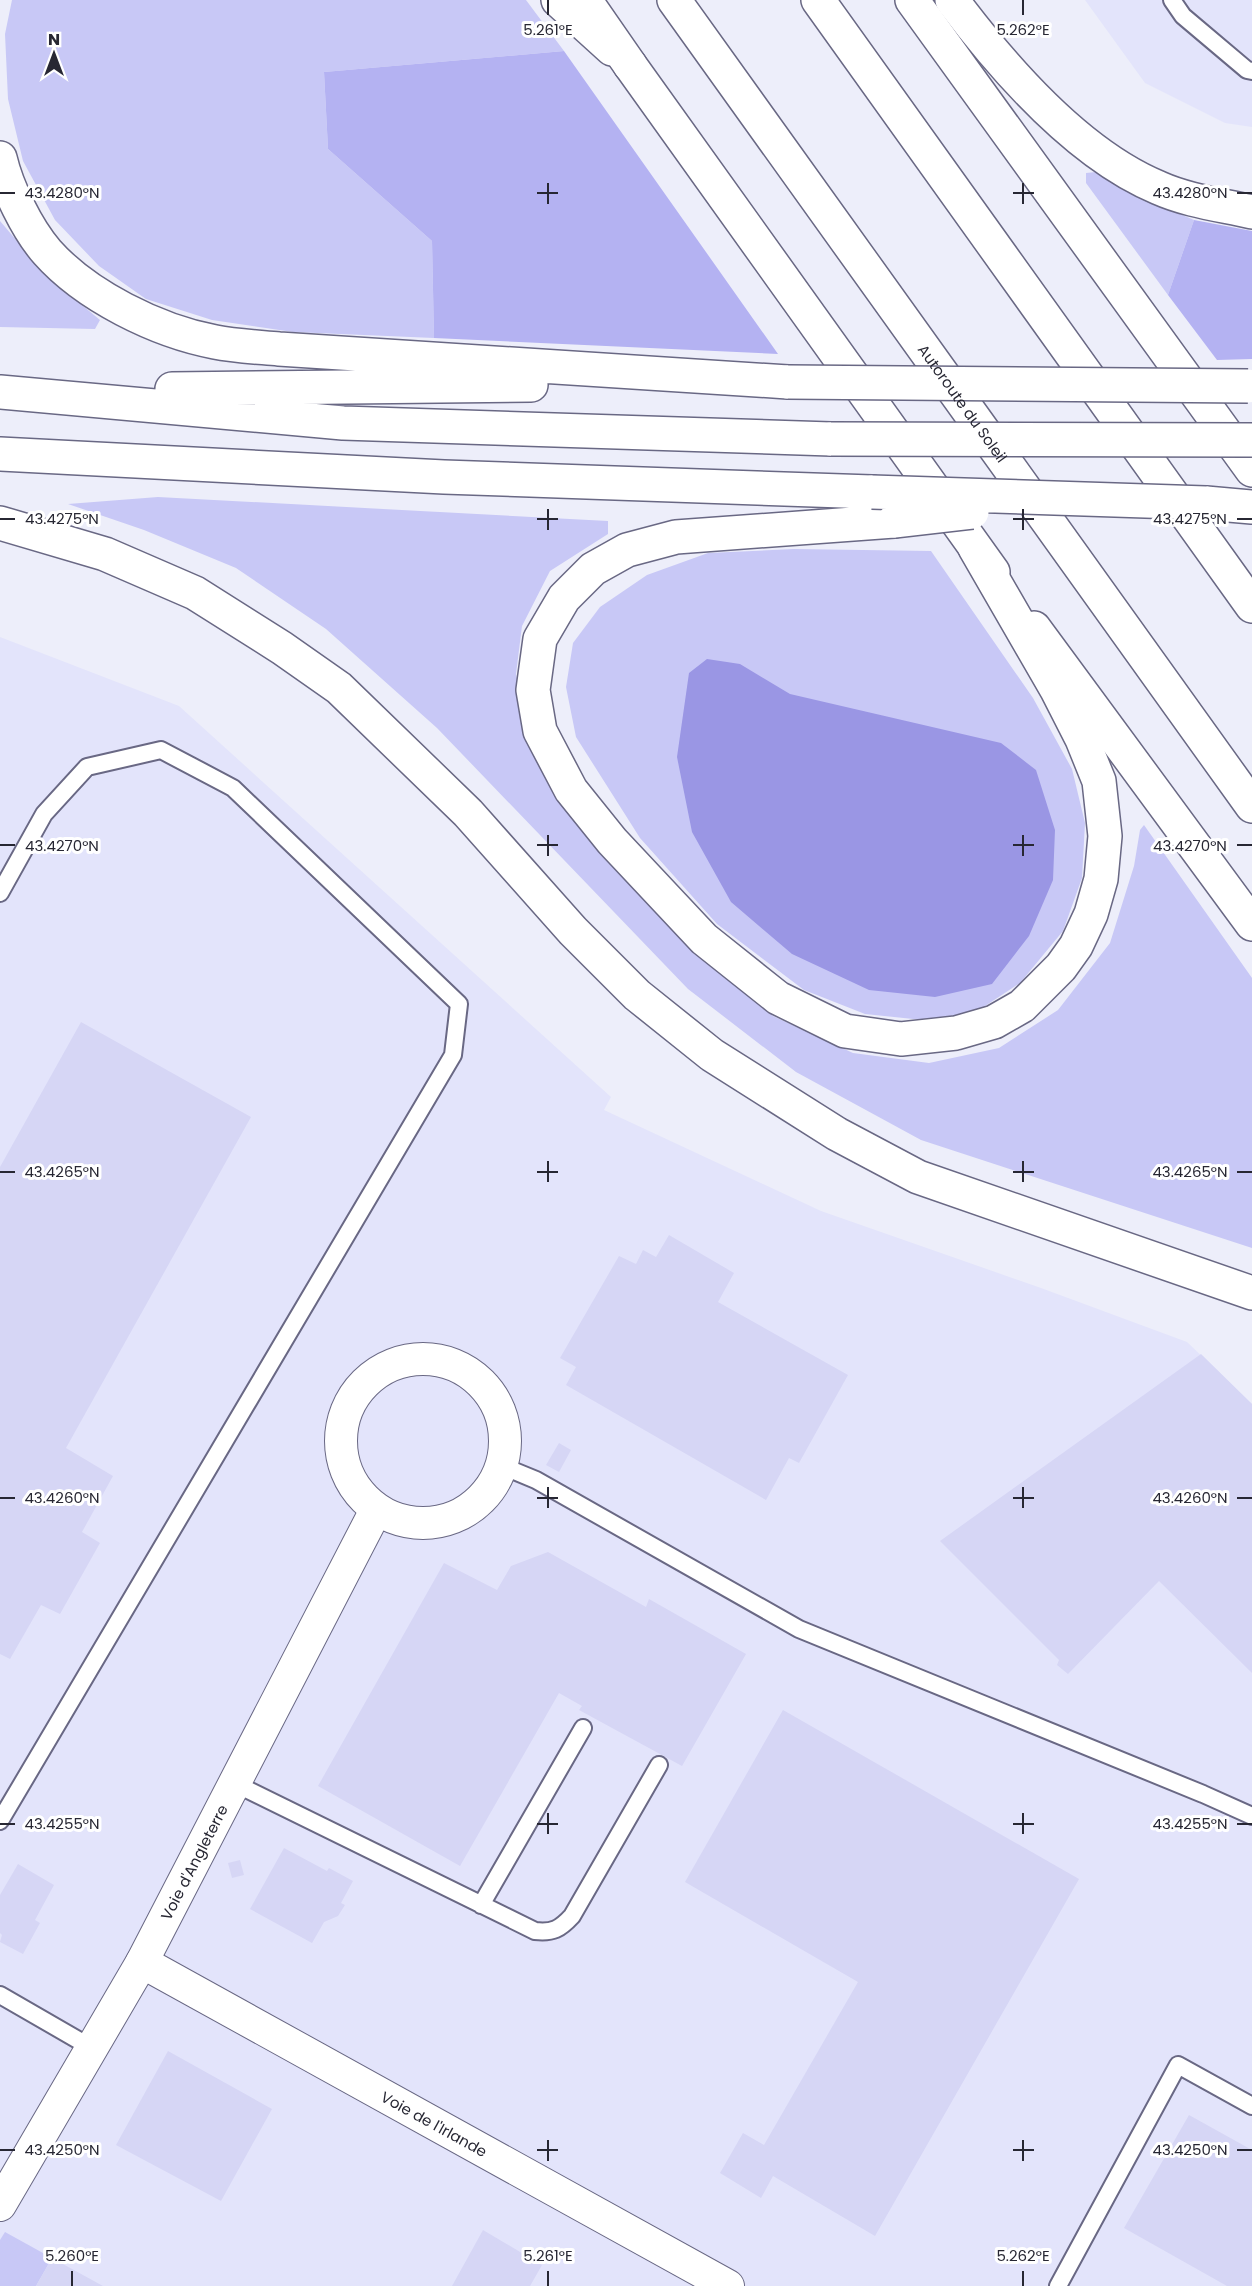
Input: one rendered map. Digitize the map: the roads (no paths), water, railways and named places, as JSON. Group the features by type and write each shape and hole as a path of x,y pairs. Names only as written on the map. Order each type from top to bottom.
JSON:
{"main road":[{"path":"558,0 630,65"},
{"path":"585,0 975,548 1252,924"},
{"name":"Autoroute du Soleil","path":"674,0 1252,806"},
{"path":"818,0 1252,606"},
{"path":"912,0 1252,470"},
{"path":"952,0 1025,87 1081,138 1112,162 1160,189 1252,212"},
{"path":"0,158 2,168 26,221 46,251 66,271 111,303 164,327 214,342 279,349 788,382"},
{"path":"0,391 788,382 1250,386"},
{"path":"0,391 343,423 831,439 1252,440"},
{"path":"0,454 444,477 1087,498 1252,507"},
{"path":"975,548 1057,690 1082,739 1099,781 1105,836 1101,879 1091,914 1076,946 1061,967 1022,1006 994,1022 956,1033 901,1039 845,1031 778,998 704,939 612,842 571,790 540,731 533,690 540,639 564,597 593,569 627,550 676,537 894,520 1087,498"},
{"path":"1206,503 1252,502"},
{"path":"0,523 105,554 195,593 282,648 339,688 468,813 573,932 637,995 712,1055 837,1134 918,1177 1252,1293"}],"street":[{"path":"427,1359 455,1365 480,1380 500,1410 506,1438 502,1466 486,1495 464,1513 436,1523 411,1523 375,1510 352,1484 342,1457 341,1429 356,1393 377,1372 403,1361 427,1359"},
{"name":"Voie d'Angleterre","path":"0,2205 142,1962 375,1510"},
{"name":"Voie de l'Irlande","path":"142,1962 728,2286"}],"lane":[{"path":"1172,0 1183,16 1247,70 1252,71"},
{"path":"0,893 44,814 87,767 161,750 233,788 459,1004 453,1055 0,1821"},
{"path":"502,1466 536,1480 799,1629 1252,1816"},
{"path":"481,1905 583,1728"},
{"path":"234,1783 535,1932 550,1933 561,1928 572,1916 659,1765"},
{"path":"0,1995 92,2048"},
{"path":"1058,2286 1179,2065 1252,2106"}]}
